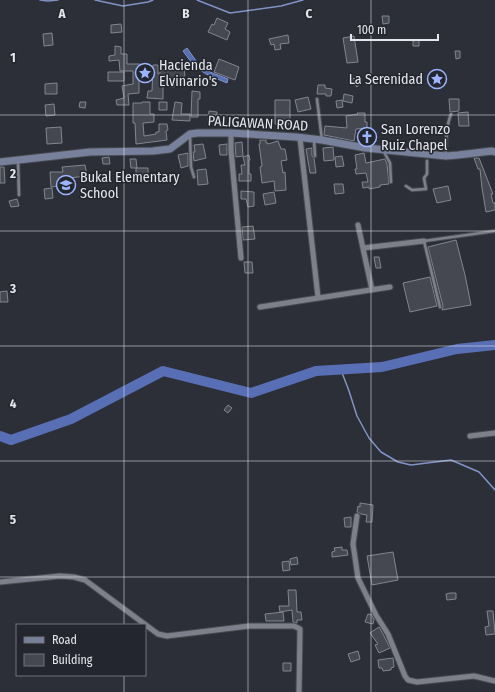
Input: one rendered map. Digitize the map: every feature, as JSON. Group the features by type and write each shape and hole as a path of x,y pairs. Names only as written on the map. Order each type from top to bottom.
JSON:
{"street":[{"name":"PALIGAWAN ROAD","path":"0,162 90,152 170,149 190,134 198,133 231,133 314,139 426,157 492,151 495,152"},
{"path":"231,133 231,150 241,258"},
{"path":"300,138 318,298"},
{"path":"358,226 372,290"},
{"path":"363,248 424,241"},
{"path":"260,307 390,287"},
{"path":"470,436 495,433"},
{"path":"357,516 353,544 358,578 376,615 388,634 408,680 417,682 474,676 495,681"},
{"path":"0,582 74,576 85,580 144,624"},
{"path":"146,625 158,634 167,636 249,626 294,626 300,628 299,692"}],"lane":[{"path":"317,100 322,140"},
{"path":"446,156 448,122 451,114"},
{"path":"190,134 191,167 194,177"},
{"path":"314,139 315,156"},
{"path":"383,149 390,164 391,182"},
{"path":"406,186 412,190 426,189 424,178 427,174 426,157"},
{"path":"18,160 19,195"},
{"path":"440,307 424,241 495,231"}],"water":[{"path":"187,48 199,65 210,72 228,79 227,83 206,74 194,66 183,51"}],"building":[{"path":"382,16 389,16 389,23 383,24"},
{"path":"217,18 228,23 225,29 230,32 227,40 208,32 212,24 214,25"},
{"path":"121,24 122,32 111,33 111,25"},
{"path":"52,33 53,45 44,46 43,34"},
{"path":"288,35 289,43 280,44 281,49 275,50 274,44 271,45 269,39"},
{"path":"354,36 358,62 347,63 343,38"},
{"path":"419,40 419,46 413,46 413,41"},
{"path":"115,46 121,47 121,54 127,54 127,64 140,64 139,93 128,94 129,105 117,105 116,100 124,98 122,86 133,84 133,71 120,71 119,60 109,61 109,56 115,55"},
{"path":"455,51 460,51 460,58 456,59"},
{"path":"219,59 239,67 235,80 214,72"},
{"path":"171,64 184,70 185,75 183,78 179,80 175,79 174,87 163,86 163,99 147,98 148,91 152,91 153,65 158,65 158,74"},
{"path":"108,72 124,72 124,81 108,81"},
{"path":"354,78 360,83 357,87 350,81"},
{"path":"57,83 57,94 45,94 45,84"},
{"path":"318,85 325,85 325,88 332,89 331,96 326,96 326,94 317,94"},
{"path":"192,91 200,92 200,99 198,99 198,117 191,117"},
{"path":"344,94 353,96 352,103 343,101"},
{"path":"308,97 311,109 298,112 295,100"},
{"path":"449,99 459,99 459,111 450,112"},
{"path":"275,100 290,100 290,124 275,124"},
{"path":"342,100 343,107 337,108 336,101"},
{"path":"80,102 86,102 85,108 79,107"},
{"path":"150,102 150,114 154,114 154,122 143,123 144,136 156,134 156,132 159,132 159,124 167,124 167,140 136,144 135,123 133,123 133,103"},
{"path":"159,102 167,102 167,110 159,110"},
{"path":"175,102 182,103 181,114 190,114 190,121 172,120"},
{"path":"54,104 55,115 46,116 45,105"},
{"path":"209,111 217,112 216,122 208,121"},
{"path":"468,112 469,126 459,126 458,113"},
{"path":"357,113 365,113 367,128 356,129 354,141 324,135 325,126 347,128 346,116 358,114"},
{"path":"61,127 62,143 47,144 46,128"},
{"name":"San Lorenzo Ruiz Chapel","path":"370,130 371,143 365,143 364,131"},
{"path":"260,140 266,140 266,143 268,144 278,141 281,149 285,149 287,160 281,161 283,173 285,172 286,190 275,191 274,181 262,183 260,167 262,166 259,144"},
{"path":"242,142 243,156 236,157 235,143"},
{"path":"203,144 206,158 194,161 194,145"},
{"path":"227,144 227,155 220,155 219,145"},
{"path":"333,147 334,160 324,161 323,148"},
{"path":"312,148 312,156 314,158 316,173 310,173 306,149"},
{"path":"188,153 188,166 181,168 178,155"},
{"path":"364,153 366,163 385,159 389,184 380,185 380,187 369,189 369,187 363,188 362,182 368,182 366,173 356,174 355,169 357,169 355,155"},
{"path":"249,155 249,174 251,174 251,181 239,181 239,174 242,174 241,165 245,165 243,157"},
{"path":"342,156 344,166 336,167 335,157"},
{"path":"109,157 110,164 103,164 102,158"},
{"path":"474,158 479,158 493,194 491,194 493,203 495,203 495,210 486,212 480,169 478,169"},
{"path":"130,159 136,159 137,168 131,168"},
{"path":"85,165 87,176 60,179 60,186 51,187 50,172 63,172 62,167"},
{"path":"0,167 4,167 5,183 0,183"},
{"path":"136,168 148,168 148,178 136,179"},
{"path":"206,169 208,184 198,185 197,170"},
{"path":"334,184 343,184 344,193 335,194"},
{"path":"448,186 451,200 437,203 433,189"},
{"path":"52,188 53,198 45,199 44,189"},
{"path":"241,191 254,192 254,206 248,207 246,199 241,199"},
{"path":"274,192 276,203 265,205 263,194"},
{"path":"17,199 19,206 11,207 9,201"},
{"path":"253,226 255,239 243,240 242,227"},
{"path":"456,240 471,305 442,310 443,306 428,247"},
{"path":"374,257 379,257 381,268 376,268"},
{"path":"244,262 252,262 253,273 245,273"},
{"path":"430,277 437,306 410,312 403,283"},
{"path":"7,291 8,302 0,302 0,292"},
{"path":"228,405 232,408 228,413 224,410"},
{"path":"360,503 373,505 372,522 366,522 367,515 357,512 358,506 360,507"},
{"path":"351,517 351,527 345,527 344,518"},
{"path":"342,547 342,550 347,550 348,555 332,557 332,552 335,551 334,548"},
{"path":"393,552 398,580 372,585 367,556"},
{"path":"297,557 298,564 291,565 290,559"},
{"path":"289,561 290,570 283,571 282,562"},
{"path":"288,590 296,590 297,612 301,612 302,620 297,620 297,623 293,622 292,610 280,612 279,606 289,606"},
{"path":"456,593 456,599 447,600 446,594"},
{"path":"487,611 493,611 495,634 486,635 485,627 489,626"},
{"path":"283,612 284,621 266,621 265,614"},
{"path":"368,614 372,615 374,620 373,624 365,622"},
{"path":"379,627 390,648 379,653 375,645 378,644 370,633"},
{"path":"358,651 360,659 351,662 348,654"},
{"path":"393,658 394,667 391,668 391,670 383,671 382,668 379,668 378,660"},
{"path":"283,663 291,663 291,671 283,671"}],"waterway":[{"path":"40,0 58,0"},
{"path":"95,0 123,6 153,0"},
{"path":"197,0 230,13 281,6 303,0"},
{"path":"0,436 11,440 71,419 163,371 251,393 316,371 382,367 457,349 495,345"},
{"path":"341,370 357,416 369,438 381,452 398,462 411,465 451,460 479,472 495,490"}],"place":[{"name":"Hacienda Elvinario's","path":"145,73"},
{"name":"La Serenidad","path":"437,79"},
{"name":"San Lorenzo Ruiz Chapel","path":"367,137"},
{"name":"Bukal Elementary School","path":"66,185"}]}
